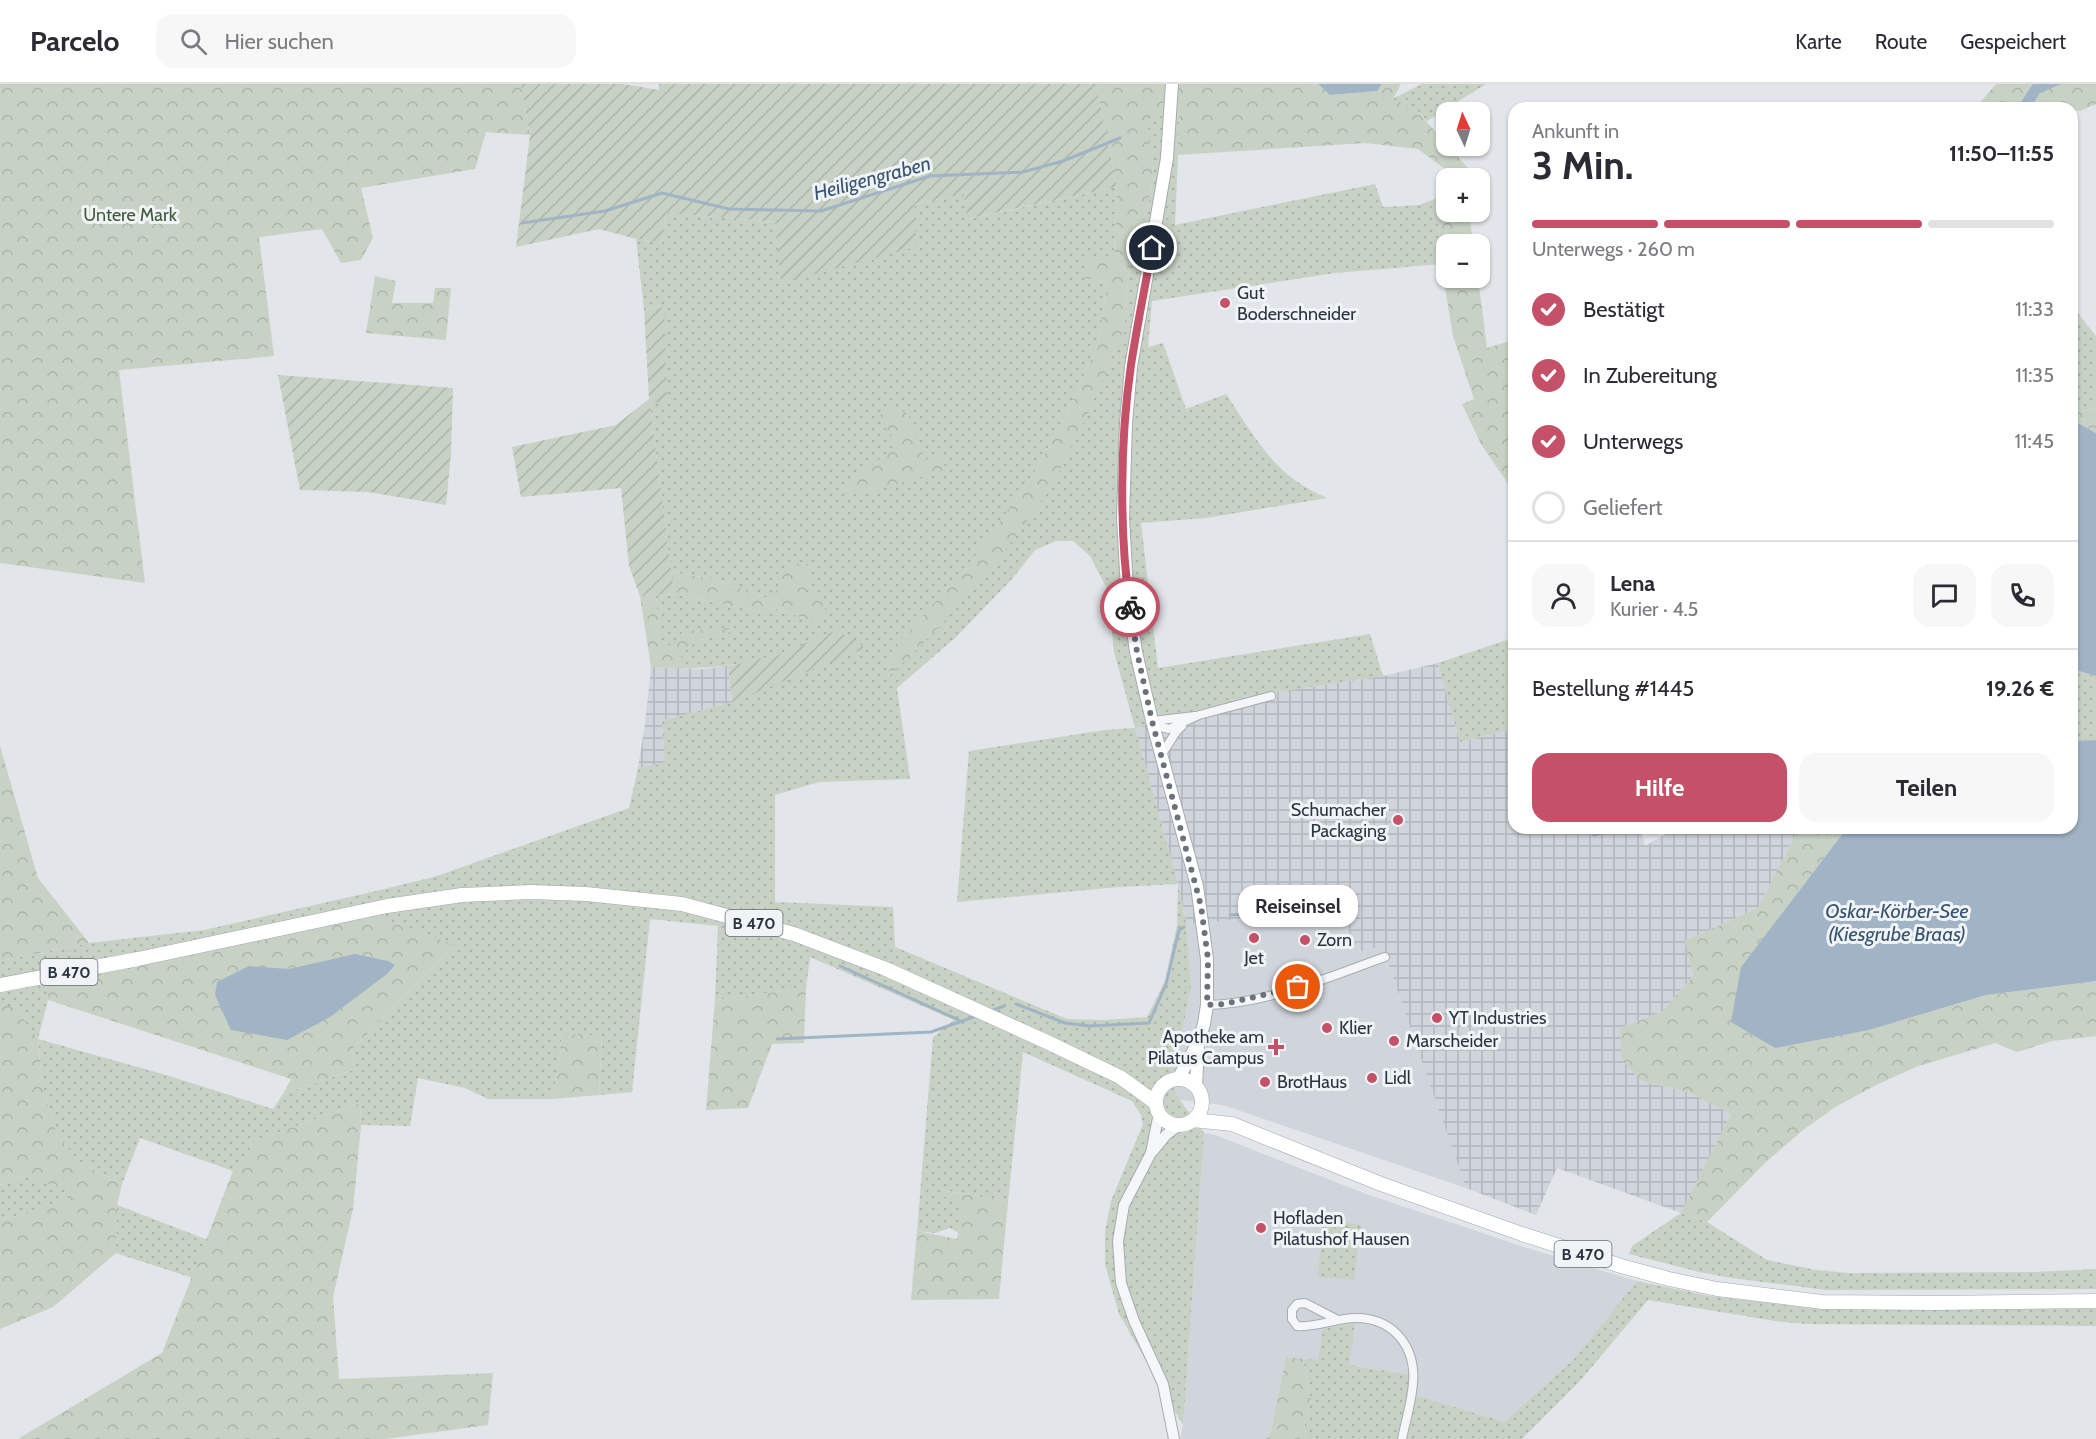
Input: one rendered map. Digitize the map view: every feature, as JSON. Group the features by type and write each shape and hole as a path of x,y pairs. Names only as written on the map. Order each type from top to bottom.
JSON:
{"main road":[{"path":"1172,84 1167,158 1131,367 1126,423 1123,518 1130,610 1137,652 1153,723 1201,906 1208,959 1207,1005 1198,1043 1196,1086 1202,1101 1201,1109 1193,1120 1179,1125 1164,1119 1157,1108 1157,1096 1163,1085 1178,1079 1196,1086"},
{"name":"B 470","path":"0,986 387,906 462,895 530,892 586,894 682,904 794,934 886,969 1120,1077 1163,1085"},
{"path":"1178,1079 1198,1043"},
{"name":"B 470","path":"1120,1077 1157,1108"},
{"name":"B 470","path":"1202,1101 1232,1124 1381,1184 1572,1251 1669,1279 1717,1289 1822,1302 2096,1301"},
{"name":"B 470","path":"1193,1120 1232,1124"}],"street":[{"path":"1153,723 1199,715 1271,696"},
{"path":"1153,723 1169,729 1199,715"},
{"path":"1162,754 1176,732 1185,723"},
{"path":"1207,1005 1224,1004 1283,992 1385,957"},
{"path":"1150,1153 1157,1108"},
{"path":"1174,1439 1163,1384 1134,1321 1121,1283 1119,1241 1124,1205 1150,1153 1166,1135 1179,1125"},
{"path":"1338,1320 1305,1303 1297,1304 1292,1310 1292,1319 1297,1326 1305,1327 1357,1318 1391,1328 1404,1342 1411,1356 1414,1384 1402,1439"}],"shaded area":[{"path":"1438,663 1460,742 1508,730 1508,834 1642,834 1645,846 1666,834 1796,834 1758,908 1686,941 1693,976 1662,1012 1620,1028 1639,1080 1691,1093 1732,1114 1681,1213 1557,1168 1536,1215 1466,1188 1382,946 1355,953 1343,911 1186,924 1178,884 1135,728 1244,697 1383,676"},
{"path":"728,666 732,702 662,721 665,763 638,768 651,667 703,669"},
{"path":"1343,911 1382,946 1466,1188 1223,1105 1180,1100 1167,1076 1179,1067 1174,1055 1179,1045 1191,989 1186,924"},
{"path":"1204,1133 1215,1135 1369,1195 1527,1248 1637,1281 1574,1359 1504,1422 1407,1393 1412,1375 1348,1365 1355,1323 1318,1361 1286,1357 1270,1435 1266,1439 1180,1439 1183,1425"}],"green space":[{"name":"Untere Mark","path":"0,84 521,84 530,135 486,132 475,169 361,188 373,238 361,260 341,263 322,229 259,237 274,356 119,370 145,583 0,563"},
{"path":"521,84 623,84 659,90 659,84 1096,84 1117,187 967,219 964,194 915,204 916,247 781,283 775,222 666,213 662,243 599,229 516,247 530,135"},
{"path":"1096,84 1318,84 1331,95 1376,91 1382,84 1401,84 1393,99 1416,110 1436,132 1436,156 1457,156 1468,168 1444,168 1418,149 1365,143 1177,155 1180,113 1147,116 1153,176 1148,206 1130,254 1124,329 1087,416 1051,488 988,573 942,624 888,678 892,651 972,560 1032,477 1069,409 1099,341 1107,282 1085,278 1085,257 1114,257 1117,187"},
{"path":"1422,84 1486,84 1457,102 1436,102 1436,115 1427,121 1416,110 1392,99"},
{"path":"1996,84 2096,84 2096,104 2080,111 2078,110 2078,102 1980,102"},
{"path":"1180,113 1175,225 1375,184 1383,207 1419,205 1436,198 1436,222 1438,222 1439,234 1436,234 1436,264 1335,273 1152,301 1148,347 1163,343 1186,409 1226,394 1268,455 1280,468 1293,479 1327,498 1206,518 1141,523 1158,668 1370,634 1383,676 1244,697 1135,728 1114,652 1108,591 1090,556 1073,541 1056,541 1035,550 1012,579 955,638 897,688 910,779 819,782 775,795 775,902 893,907 895,947 1067,1019 1104,1020 1147,1017 1165,981 1177,925 1178,884 1186,924 1191,989 1179,1045 1174,1055 1179,1067 1167,1076 1180,1100 1204,1133 1183,1425 1119,1314 1105,1264 1105,1232 1111,1201 1143,1124 1141,1115 1132,1101 1023,1052 1008,1202 942,1190 941,1196 963,1199 959,1233 950,1228 935,1233 917,1231 933,1037 954,1020 810,957 806,988 715,1000 718,926 650,919 632,1092 599,1095 602,1036 562,1035 553,1099 488,1099 465,1088 418,1078 410,1126 361,1125 360,1103 257,1140 233,1171 140,1138 122,1184 79,1162 57,1135 42,1084 38,1039 15,1006 0,1006 0,961 89,943 204,930 434,877 629,808 638,768 665,763 662,721 732,702 837,630 784,653 739,664 714,667 676,668 690,646 704,639 730,632 729,628 672,645 660,645 656,595 674,594 766,613 774,608 817,623 806,592 810,564 773,600 713,579 671,572 650,404 664,307 644,309 636,239 662,243 666,213 775,222 782,283 915,204 964,194 968,219 1117,187 1114,257 1085,257 1085,278 1107,282 1099,341 1069,409 1032,477 973,560 892,651 888,677 942,624 1124,329 1130,254 1148,206 1153,176 1146,116","holes":["455,945 352,1049 356,1069 283,1094 273,1109 166,1075 38,1039 48,1000 48,987"]},
{"path":"1438,222 1470,222 1472,234 1439,234"},
{"path":"375,276 396,281 392,303 433,303 435,288 451,288 446,340 366,333"},
{"path":"1445,288 1479,288 1487,348 1508,342 1508,484 1481,444 1462,404 1474,399 1453,336"},
{"path":"664,307 667,400 650,404 674,594 640,596 629,566 621,488 521,497 512,447 616,425 649,399 644,309"},
{"path":"2078,314 2096,336 2096,408 2083,411 2078,406"},
{"path":"278,375 453,388 451,453 446,505 368,492 300,490"},
{"path":"892,405 908,414 925,460 943,455 945,470 873,491 836,494 898,444 877,418"},
{"path":"2078,406 2083,411 2096,408 2096,433 2078,423"},
{"path":"786,563 811,564 806,592 829,602 817,623 774,608 766,613 674,594 671,572 713,579 773,600"},
{"path":"656,595 661,645 672,645 683,631 729,628 730,632 704,639 690,646 676,668 651,667 640,596"},
{"path":"837,630 866,648 732,702 728,666 778,655"},
{"path":"1508,640 1508,730 1460,742 1438,663"},
{"path":"2078,671 2096,676 2096,740 2078,741"},
{"path":"1135,728 1178,884 957,902 969,751 1105,730"},
{"path":"0,746 38,878 89,943 0,961"},
{"path":"1796,834 1842,834 1741,967 1869,1030 1986,995 2096,981 2096,1036 2052,1041 2017,1052 1995,1043 1916,1067 1837,1106 1803,1130 1766,1162 1707,1222 1681,1213 1731,1114 1691,1093 1639,1080 1622,1059 1620,1028 1662,1012 1693,976 1685,941 1758,908"},
{"path":"371,915 455,945 352,1049 356,1069 283,1094 291,1079 48,1000 48,987"},
{"path":"806,988 804,1043 772,1044 748,1108 706,1110 715,1000"},
{"path":"0,1006 15,1006 38,1039 42,1084 57,1135 79,1162 122,1184 117,1205 116,1253 53,1307 0,1329 0,1221 78,1195 28,1176 0,1185"},
{"path":"562,1034 602,1036 599,1095 553,1099"},
{"path":"360,1103 361,1126 353,1209 333,1297 339,1379 493,1373 488,1425 385,1439 18,1439 162,1353 233,1171 257,1140"},
{"path":"28,1176 79,1195 0,1221 0,1185"},
{"path":"941,1190 1008,1202 999,1299 911,1300 917,1231 957,1239 963,1200 940,1196"},
{"path":"117,1205 208,1240 193,1278 116,1253"},
{"path":"1681,1213 1707,1222 1767,1260 1816,1270 1849,1273 2035,1272 2096,1269 2096,1289 1826,1290 1699,1272 1629,1254 1632,1246"},
{"path":"1323,1220 1361,1225 1354,1280 1318,1277"},
{"path":"1637,1281 1710,1296 1819,1309 2096,1309 2096,1326 1809,1324 1782,1322 1648,1300 1580,1381 1522,1439 1307,1439 1304,1422 1311,1399 1303,1359 1318,1360 1323,1329 1355,1323 1349,1365 1412,1375 1408,1393 1504,1422 1574,1359"},
{"path":"1286,1357 1303,1359 1311,1399 1304,1422 1307,1439 1266,1439 1270,1435"}],"water":[{"path":"1318,84 1382,84 1377,91 1330,95"},
{"path":"2033,84 2061,84 2040,93 2034,102 2021,102"},
{"path":"2078,423 2096,433 2096,676 2078,671"},
{"name":"Oskar-Körber-See (Kiesgrube Braas)","path":"2096,740 2096,981 1986,995 1869,1030 1775,1048 1731,1022 1741,967 1842,834 2078,834 2078,741"},
{"path":"355,954 388,961 395,965 387,974 330,1017 287,1040 231,1030 215,995 217,982 249,966 289,969"}],"waterway":[{"name":"Heiligengraben","path":"522,223 605,211 662,193 729,209 821,211 930,176 1023,172 1063,161 1120,138"},
{"path":"1230,915 1279,912"},
{"path":"1016,1004 1065,1023 1090,1026 1149,1023 1166,984 1179,930 1184,927"},
{"path":"840,966 961,1021"},
{"path":"991,1011 1004,1006"},
{"path":"777,1039 931,1032 979,1015"}],"way so far":[{"path":"1130,607 1152,721 1201,906 1208,959 1207,1005 1263,997 1298,987"}],"place":[{"name":"Gut Boderschneider","path":"1225,303"},
{"name":"Schumacher Packaging","path":"1398,820"},
{"name":"Jet","path":"1254,938"},
{"name":"Zorn","path":"1305,940"},
{"name":"Reiseinsel","path":"1298,987"},
{"name":"YT Industries","path":"1437,1018"},
{"name":"Klier","path":"1327,1028"},
{"name":"Marscheider","path":"1394,1041"},
{"name":"Apotheke am Pilatus Campus","path":"1276,1047"},
{"name":"Lidl","path":"1372,1078"},
{"name":"BrotHaus","path":"1265,1082"},
{"name":"Hofladen Pilatushof Hausen","path":"1261,1228"}],"route":[{"path":"1130,607 1123,518 1126,423 1131,367 1152,248"}]}
